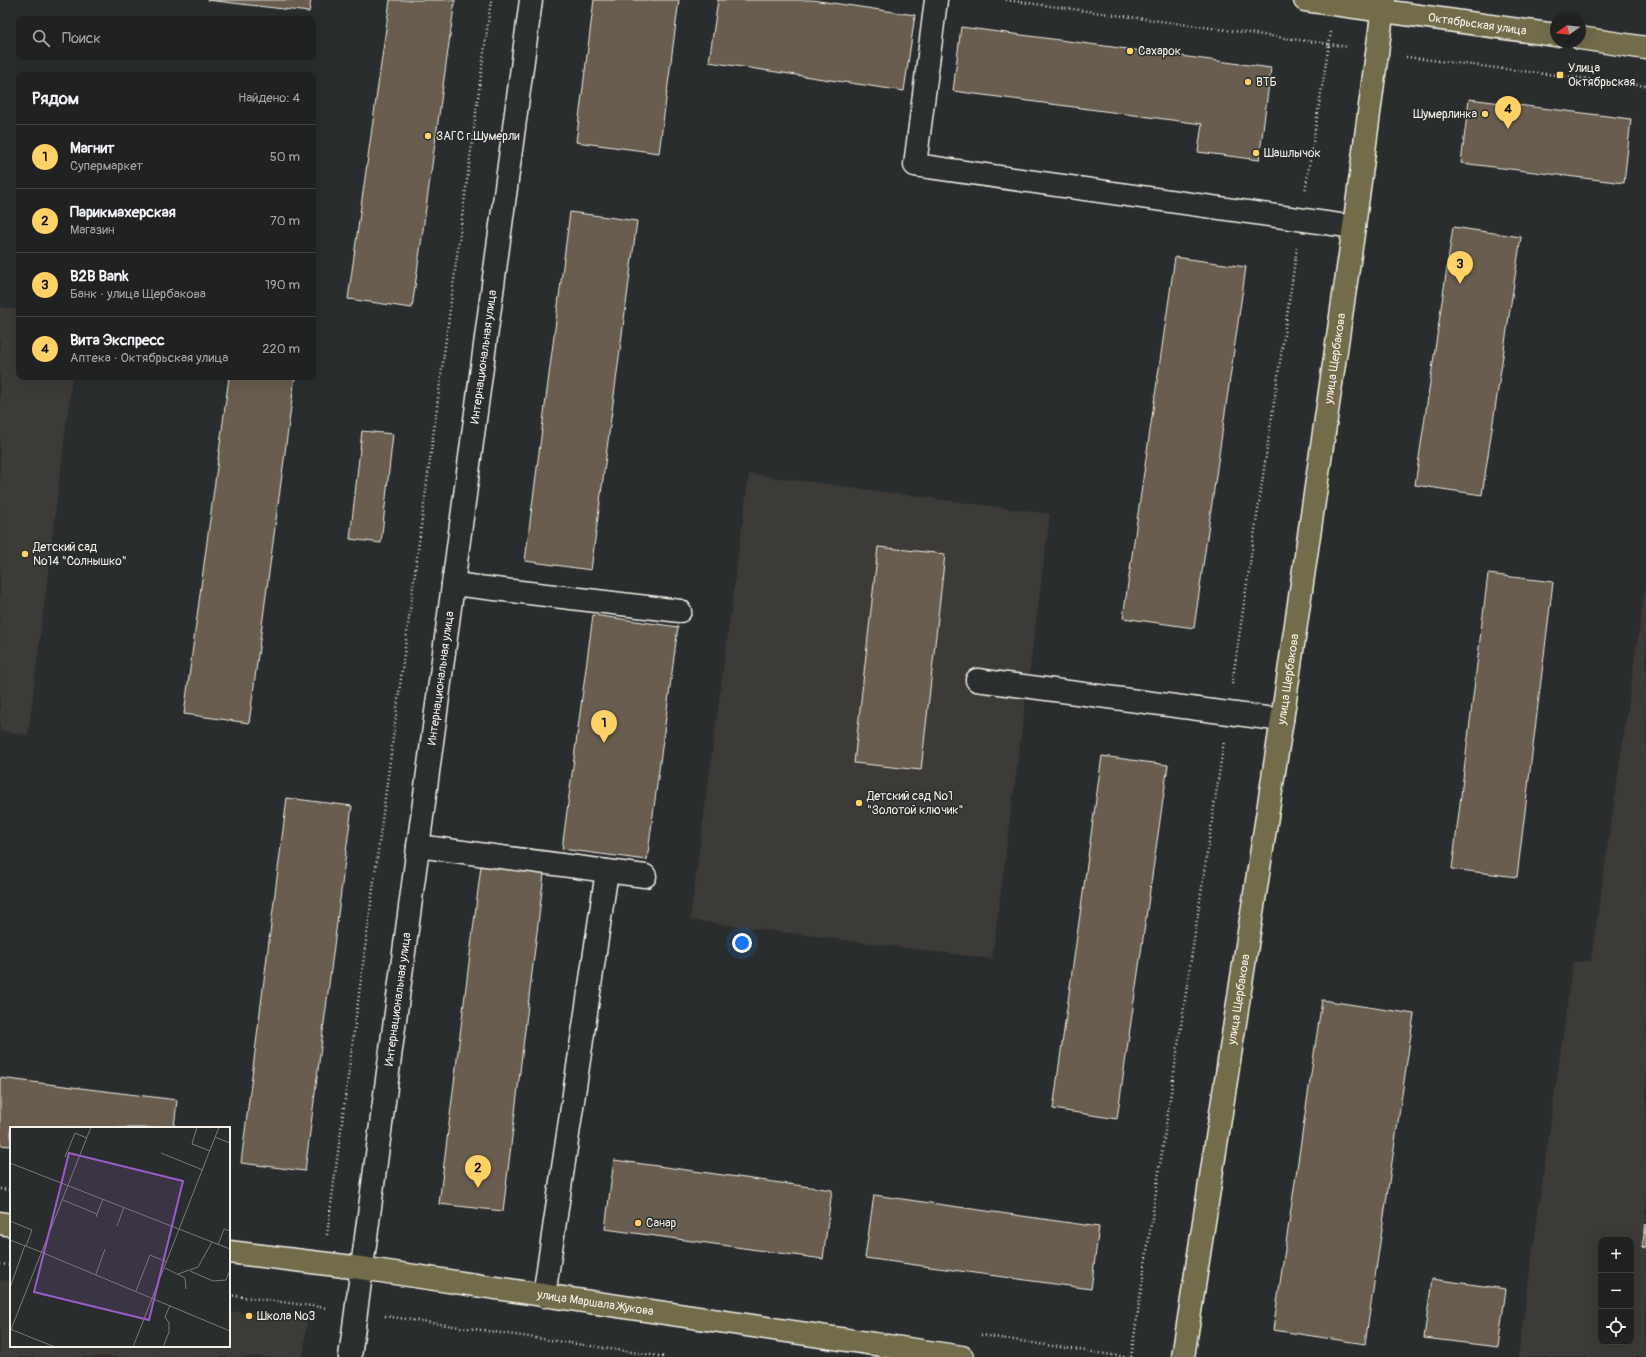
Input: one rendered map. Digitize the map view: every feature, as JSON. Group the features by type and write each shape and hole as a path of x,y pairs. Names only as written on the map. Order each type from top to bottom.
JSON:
{"main road":[{"name":"Октябрьская улица","path":"1305,0 1383,5 1550,34"},
{"name":"улица Щербакова","path":"1184,1357 1282,720 1354,227 1383,5"},
{"path":"1586,39 1646,48"},
{"path":"0,1223 10,1225"},
{"name":"улица Маршала Жукова","path":"230,1252 361,1268 962,1357"}],"street":[{"name":"Интернациональная улица","path":"350,1357 531,0"},
{"path":"936,0 916,164 1354,227"},
{"path":"453,584 680,611"},
{"path":"977,680 1282,720"},
{"path":"418,846 645,876"},
{"path":"544,1296 607,871"}],"path":[{"path":"1006,0 1329,44 1376,53 1646,86"},
{"path":"1131,1357 1301,220 1329,44"},
{"path":"0,1189 10,1190"},
{"path":"0,1264 10,1265"},
{"path":"230,1294 666,1357"}],"shaded area":[{"name":"Детский сад №14 \"Солнышко\"","path":"0,307 16,310 16,380 72,380 28,735 0,731"},
{"name":"Детский сад №1 \"Золотой ключик\"","path":"749,474 1050,514 992,959 690,920"},
{"path":"1646,583 1646,1357 1518,1357 1573,962 1591,961"},
{"name":"Школа №3","path":"0,1280 10,1281 10,1347 230,1347 230,1311 307,1321 303,1357 0,1357"}],"building":[{"path":"207,0 311,0 309,12"},
{"path":"390,0 455,0 412,308 348,299"},
{"path":"594,0 679,0 659,153 576,142"},
{"path":"718,0 812,0 915,15 904,91 709,62"},
{"path":"961,27 1271,68 1259,160 1198,152 1202,124 953,91"},
{"path":"1469,99 1631,119 1624,183 1461,163"},
{"path":"570,212 637,221 591,570 525,561"},
{"path":"1453,227 1521,237 1482,495 1415,485"},
{"path":"1175,257 1246,267 1194,628 1123,618"},
{"path":"229,380 295,380 249,723 184,714"},
{"path":"362,431 393,434 381,543 350,539"},
{"path":"878,547 945,554 921,770 854,763"},
{"path":"1488,574 1553,582 1517,877 1452,869"},
{"path":"593,615 678,627 647,860 562,849"},
{"path":"1102,756 1168,765 1117,1119 1053,1109"},
{"path":"287,798 352,806 305,1171 241,1163"},
{"path":"482,858 545,866 503,1211 439,1204"},
{"path":"1322,1000 1414,1014 1365,1344 1273,1330"},
{"path":"0,1078 177,1100 174,1127 10,1127 10,1146 0,1145"},
{"path":"614,1160 832,1190 823,1259 605,1229"},
{"path":"874,1195 1099,1227 1091,1289 865,1258"},
{"path":"1646,1224 1646,1248 1642,1247"},
{"path":"1432,1279 1506,1289 1498,1347 1424,1338"}],"place":[{"name":"Сахарок","path":"1130,51"},
{"name":"Улица Октябрьская","path":"1560,75"},
{"name":"ВТБ","path":"1248,82"},
{"name":"Шумерлинка","path":"1485,114"},
{"name":"Вита Экспресс","path":"1508,129"},
{"name":"ЗАГС г.Шумерли","path":"428,136"},
{"name":"Шашлычок","path":"1256,153"},
{"name":"B2B Bank","path":"1460,284"},
{"name":"Детский сад №14 \"Солнышко\"","path":"25,554"},
{"name":"Магнит","path":"604,743"},
{"name":"Детский сад №1 \"Золотой ключик\"","path":"859,803"},
{"name":"Парикмахерская","path":"478,1188"},
{"name":"Санар","path":"638,1223"},
{"name":"Школа №3","path":"249,1316"}]}
